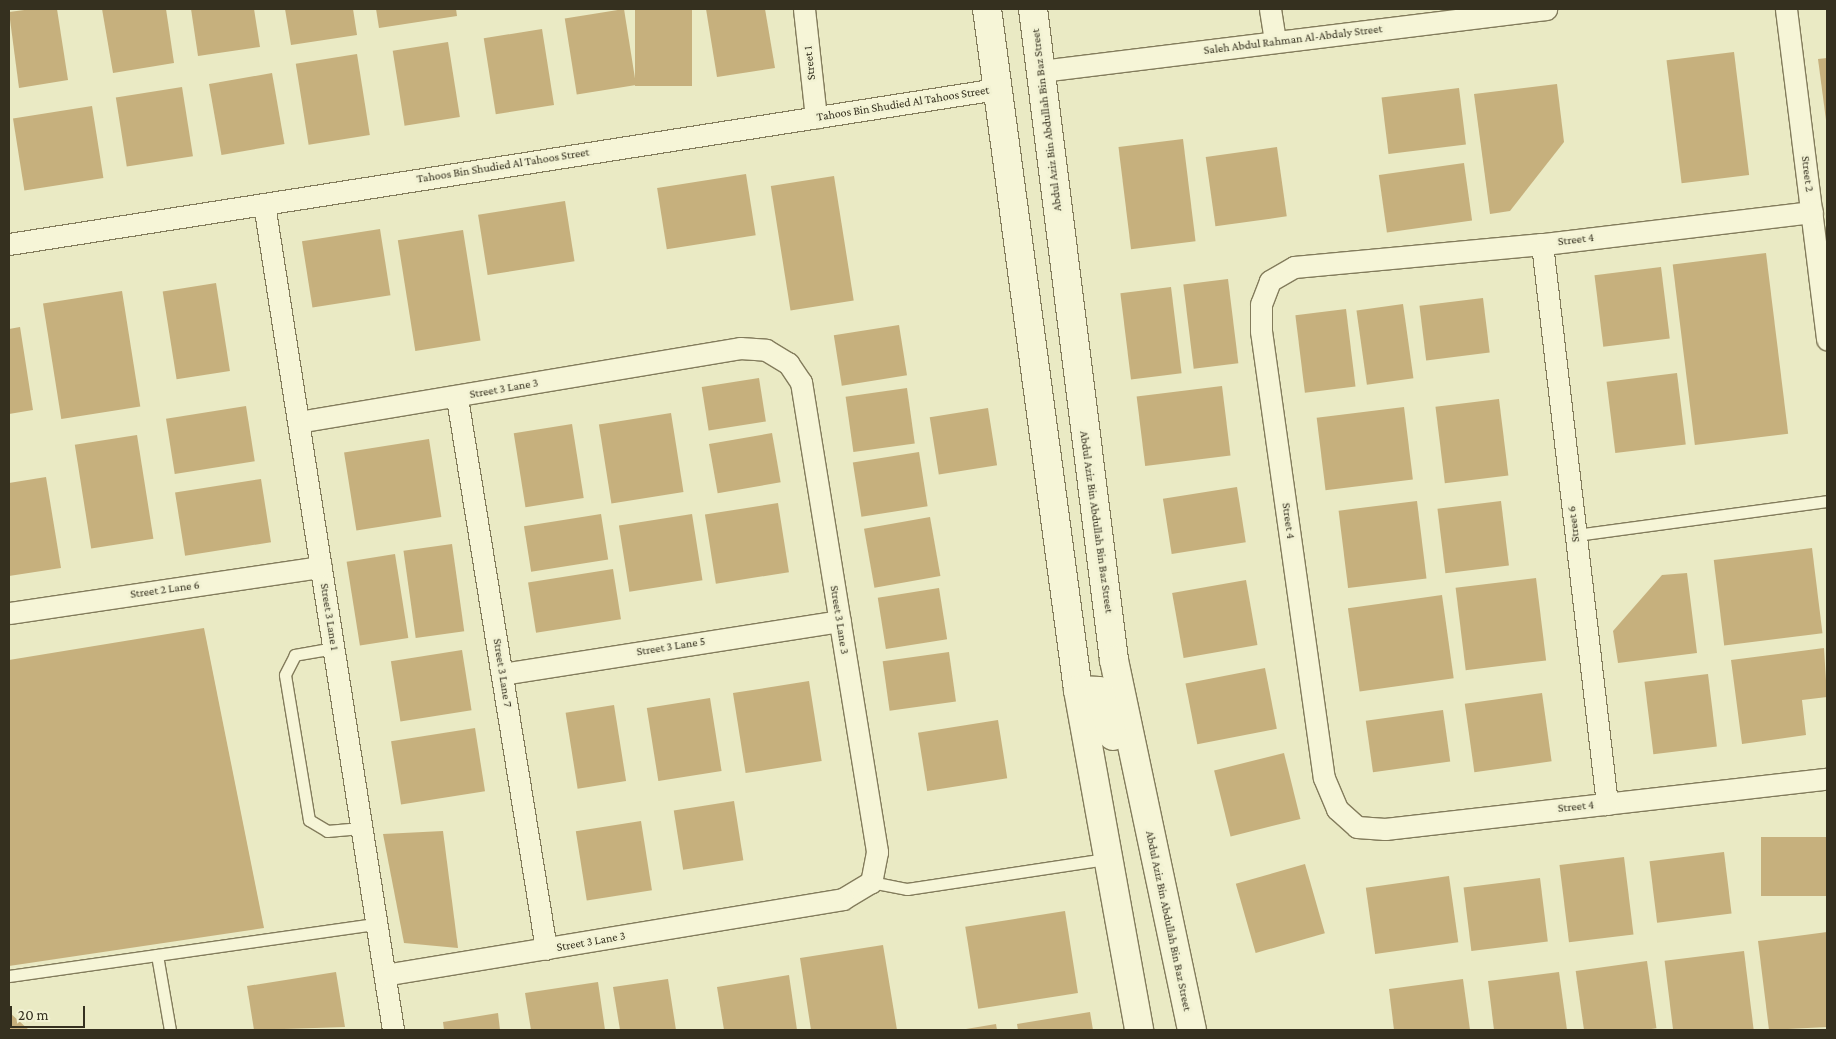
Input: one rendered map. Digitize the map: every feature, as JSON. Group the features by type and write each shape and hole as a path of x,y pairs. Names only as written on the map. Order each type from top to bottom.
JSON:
{"street":[{"name":"Street 1","path":"804,9 816,117"},
{"path":"987,9 1055,539 1106,859 1139,1030"},
{"name":"Abdul Aziz Bin Abdullah Bin Baz Street","path":"1033,9 1114,660 1192,1030"},
{"path":"1270,9 1275,42"},
{"name":"Saleh Abdul Rahman Al-Abdaly Street","path":"1041,71 1546,9"},
{"name":"Street 2","path":"1786,9 1825,307 1827,339"},
{"name":"Tahoos Bin Shudied Al Tahoos Street","path":"9,244 996,89"},
{"name":"Street 3 Lane 1","path":"264,204 393,1030"},
{"name":"Street 4","path":"1812,212 1542,244 1294,266 1270,281 1261,304 1261,331 1324,778 1337,809 1356,827 1385,828 1827,779"},
{"name":"Street 6","path":"1542,244 1607,804"},
{"name":"Street 3 Lane 3","path":"298,422 457,398 740,348 766,350 788,363 800,382 878,852 871,882 843,899 384,975"},
{"name":"Street 3 Lane 7","path":"457,398 546,949"},
{"path":"1055,539 1070,558 1083,650 1088,660 1114,660"},
{"name":"Street 2 Lane 6","path":"9,613 321,567"},
{"name":"Street 3 Lane 5","path":"502,674 840,620"},
{"path":"1078,690 1099,691 1132,811 1150,835"}],"lane":[{"path":"1576,535 1827,501"},
{"path":"334,648 295,655 286,666 287,685 309,820 327,832 361,828"},
{"path":"871,882 907,889 1106,859"},
{"path":"9,976 376,924"},
{"path":"157,955 170,1030"}],"building":[{"path":"32,9 57,9 68,80 19,88 9,12"},
{"path":"102,9 166,9 174,63 113,73"},
{"path":"191,9 254,9 260,47 198,56"},
{"path":"285,9 353,9 357,35 291,45"},
{"path":"376,9 456,9 457,16 379,28"},
{"path":"624,9 636,85 577,94 565,18"},
{"path":"635,9 692,9 692,86 635,86"},
{"path":"706,9 765,9 775,68 717,77"},
{"path":"542,29 554,105 496,114 484,38"},
{"path":"448,42 460,117 405,126 393,51"},
{"path":"1734,52 1749,175 1682,183 1667,60"},
{"path":"357,54 370,135 309,145 296,64"},
{"path":"1827,58 1827,120 1826,120 1818,59"},
{"path":"272,73 285,144 221,155 209,84"},
{"path":"1557,84 1564,142 1510,211 1490,214 1474,94"},
{"path":"182,87 193,156 127,167 116,97"},
{"path":"1459,88 1466,145 1389,154 1382,98"},
{"path":"92,106 103,178 24,191 13,119"},
{"path":"1183,139 1196,241 1131,249 1118,147"},
{"path":"1277,147 1287,216 1215,226 1206,157"},
{"path":"1464,163 1472,220 1387,232 1379,175"},
{"path":"746,174 756,235 667,249 657,188"},
{"path":"834,176 854,300 790,310 771,186"},
{"path":"565,201 575,261 488,275 478,215"},
{"path":"380,229 390,295 312,308 302,241"},
{"path":"463,230 481,341 415,351 398,240"},
{"path":"1766,253 1788,434 1695,445 1673,264"},
{"path":"1661,267 1670,338 1603,347 1594,275"},
{"path":"1228,279 1238,363 1194,369 1183,284"},
{"path":"216,283 230,371 177,379 163,291"},
{"path":"1171,287 1182,373 1131,380 1120,293"},
{"path":"122,291 140,407 61,419 43,304"},
{"path":"1483,298 1490,353 1426,360 1419,306"},
{"path":"1403,304 1413,378 1367,385 1356,311"},
{"path":"1346,309 1356,386 1305,393 1295,315"},
{"path":"899,325 907,375 842,386 834,335"},
{"path":"20,327 33,410 9,414 9,329"},
{"path":"1677,373 1686,444 1615,453 1607,382"},
{"path":"759,378 766,421 709,431 702,387"},
{"path":"1222,386 1231,455 1145,466 1137,396"},
{"path":"907,388 915,443 853,452 846,397"},
{"path":"1499,399 1508,475 1445,483 1435,407"},
{"path":"246,406 255,461 175,474 166,419"},
{"path":"1404,407 1413,479 1326,490 1317,418"},
{"path":"988,408 997,465 939,475 930,417"},
{"path":"671,413 684,492 611,503 599,424"},
{"path":"572,424 584,498 525,507 514,433"},
{"path":"772,433 781,482 718,493 709,444"},
{"path":"137,435 153,539 91,549 75,445"},
{"path":"429,439 441,517 356,530 344,452"},
{"path":"919,452 928,506 861,517 853,462"},
{"path":"46,477 61,568 9,576 9,483"},
{"path":"261,479 271,542 185,556 175,493"},
{"path":"1237,487 1246,542 1172,554 1163,499"},
{"path":"1417,501 1427,578 1348,588 1339,511"},
{"path":"1501,501 1509,566 1445,573 1437,509"},
{"path":"778,503 789,572 716,584 705,515"},
{"path":"601,514 608,559 531,572 524,526"},
{"path":"692,514 702,580 629,592 619,526"},
{"path":"930,517 940,576 874,588 864,529"},
{"path":"452,544 464,631 416,638 403,551"},
{"path":"1812,548 1822,633 1724,645 1714,560"},
{"path":"395,554 408,638 360,646 347,562"},
{"path":"613,569 621,619 536,633 528,582"},
{"path":"1687,573 1697,653 1618,663 1613,631 1662,575"},
{"path":"1536,578 1546,660 1466,670 1456,588"},
{"path":"1246,580 1257,645 1184,658 1172,593"},
{"path":"939,588 947,639 886,649 878,598"},
{"path":"1442,595 1454,678 1360,691 1348,608"},
{"path":"204,628 264,928 9,966 9,660"},
{"path":"1824,648 1827,697 1802,700 1806,735 1742,744 1731,660"},
{"path":"462,650 472,710 400,722 391,661"},
{"path":"949,652 956,702 890,711 883,661"},
{"path":"1265,668 1277,729 1197,744 1185,683"},
{"path":"1708,674 1717,746 1653,754 1644,682"},
{"path":"809,681 822,761 746,773 733,693"},
{"path":"1542,693 1552,761 1474,772 1465,704"},
{"path":"710,698 722,771 658,781 647,708"},
{"path":"614,705 626,781 578,789 566,713"},
{"path":"1443,710 1450,761 1373,772 1366,721"},
{"path":"998,720 1007,778 927,791 918,733"},
{"path":"475,728 485,791 401,805 391,741"},
{"path":"1284,753 1300,819 1231,836 1214,770"},
{"path":"734,801 743,860 683,870 674,811"},
{"path":"641,821 652,890 587,900 576,831"},
{"path":"443,831 458,948 404,943 383,834"},
{"path":"1761,837 1827,837 1827,896 1761,896"},
{"path":"1724,852 1732,914 1657,923 1650,861"},
{"path":"1624,857 1634,934 1569,942 1559,865"},
{"path":"1305,864 1325,933 1256,953 1236,884"},
{"path":"1449,876 1458,942 1375,954 1366,888"},
{"path":"1540,878 1548,942 1471,951 1464,887"},
{"path":"1065,911 1078,993 978,1009 965,927"},
{"path":"1827,932 1827,1027 1769,1030 1758,941"},
{"path":"883,945 897,1030 811,1030 800,958"},
{"path":"1744,951 1754,1030 1673,1030 1665,961"},
{"path":"1647,961 1656,1028 1584,1030 1576,971"},
{"path":"336,972 345,1027 254,1030 247,986"},
{"path":"1559,972 1567,1030 1494,1030 1488,981"},
{"path":"789,975 797,1030 724,1030 717,987"},
{"path":"668,979 676,1030 620,1030 613,987"},
{"path":"1463,979 1470,1030 1394,1030 1389,989"},
{"path":"598,982 605,1030 531,1030 525,993"},
{"path":"1090,1012 1093,1030 1018,1030 1017,1024"},
{"path":"10,1013 29,1030 9,1030"},
{"path":"498,1013 500,1030 444,1030 443,1022"},
{"path":"996,1024 997,1030 966,1030 966,1029"}]}
